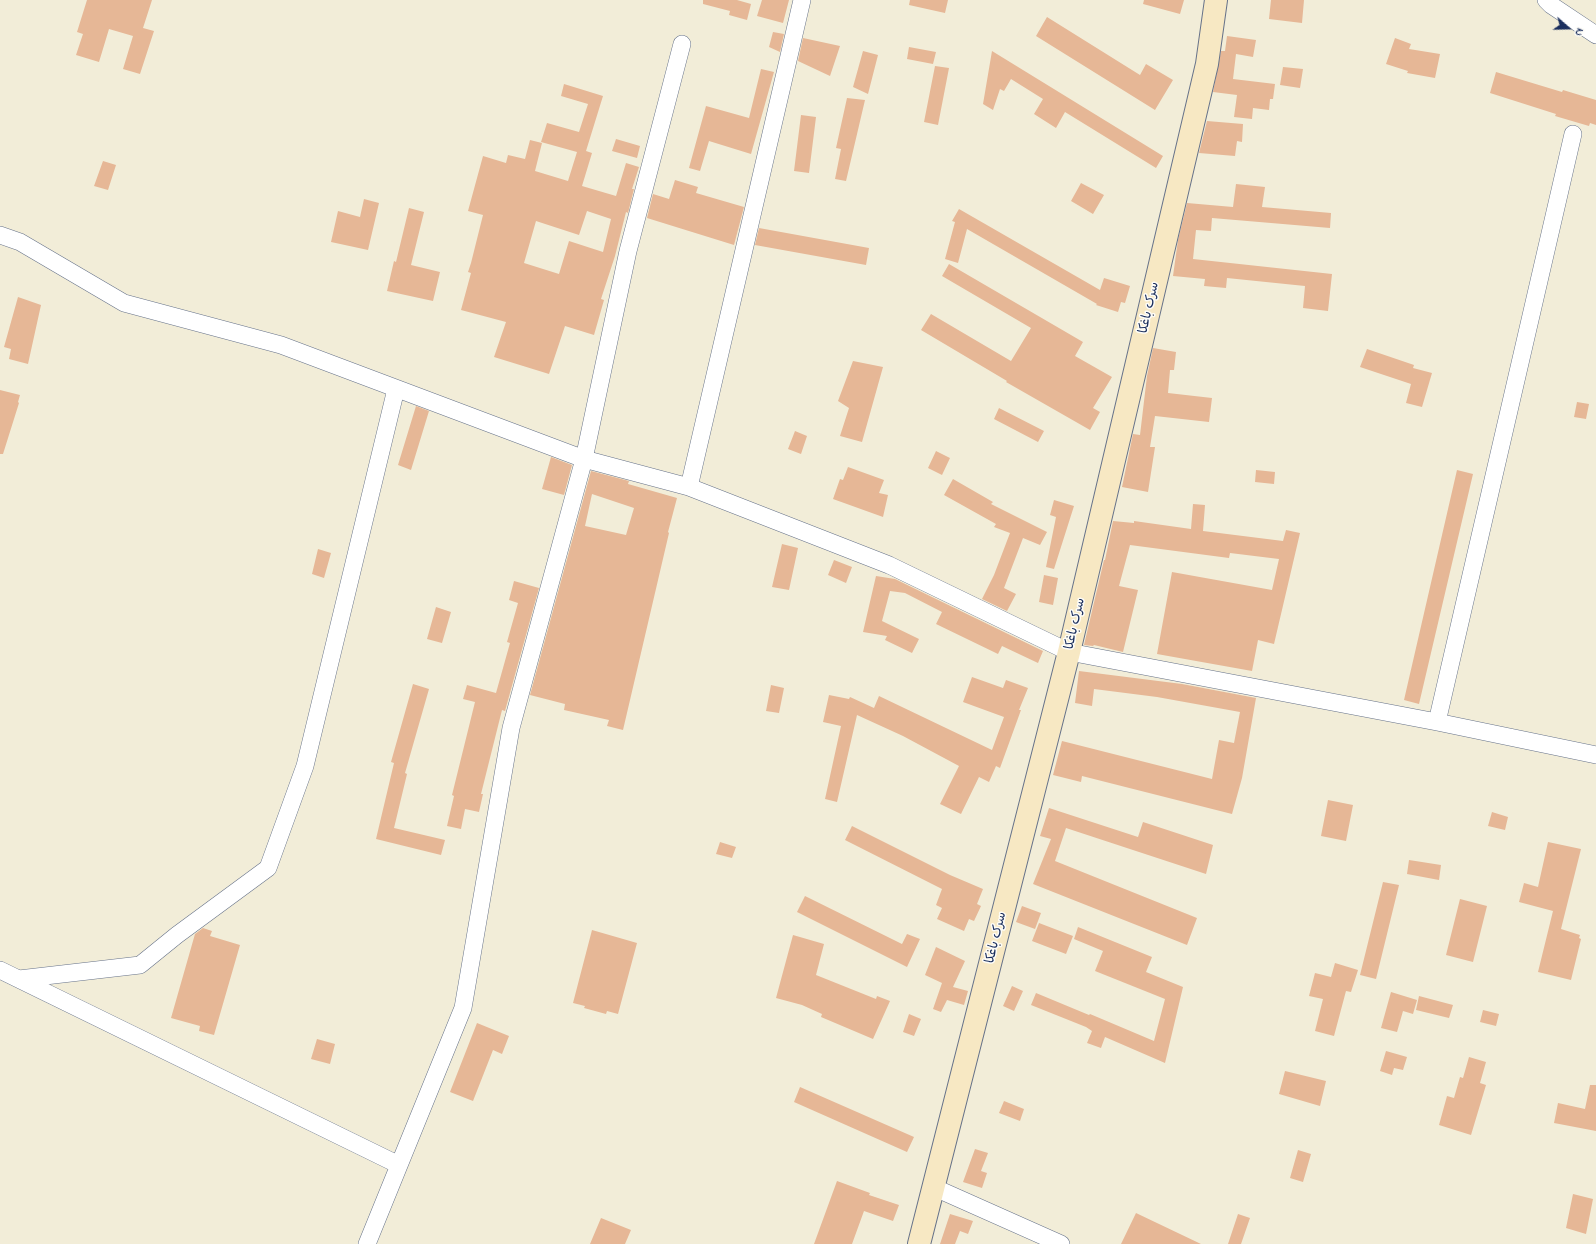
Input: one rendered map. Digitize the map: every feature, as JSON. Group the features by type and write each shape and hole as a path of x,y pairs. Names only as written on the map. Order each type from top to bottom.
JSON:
{"street":[{"path":"689,487 802,0"},
{"name":"سرک باغکا","path":"919,1244 1070,652 1207,64 1216,0"},
{"path":"1546,0 1551,5 1596,35"},
{"path":"367,1244 463,1008 511,728 584,459 628,251 682,44"},
{"path":"1437,722 1573,134"},
{"path":"0,235 20,242 124,303 280,345 584,459 689,487 890,564 1070,652 1437,722 1596,755"},
{"path":"19,979 140,966 177,935 268,868 305,766 396,389"},
{"path":"0,970 399,1165"},
{"path":"933,1187 1061,1244"}],"building":[{"path":"87,0 152,0 143,28 154,31 140,74 123,69 133,36 109,29 99,62 76,55 83,34 77,32"},
{"path":"703,0 737,0 751,4 747,20 729,15 730,11 703,4"},
{"path":"762,0 789,0 783,23 757,16"},
{"path":"910,0 948,0 945,13 909,5"},
{"path":"1144,0 1184,0 1180,14 1143,4"},
{"path":"1271,0 1304,0 1302,23 1269,19"},
{"path":"1047,17 1140,75 1146,64 1173,80 1155,110 1036,36"},
{"path":"773,32 784,34 780,52 769,47"},
{"path":"1227,36 1256,40 1253,57 1236,54 1233,79 1275,84 1273,99 1270,99 1269,110 1253,108 1252,119 1234,117 1237,95 1213,92 1221,51 1225,51"},
{"path":"803,38 840,46 830,76 798,61"},
{"path":"1395,38 1411,44 1409,49 1440,54 1435,78 1407,73 1408,71 1386,64"},
{"path":"909,47 936,52 933,64 907,59"},
{"path":"863,51 878,55 868,94 853,87"},
{"path":"992,51 1163,156 1156,168 1065,112 1056,128 1034,114 1043,99 1011,79 1004,91 1000,89 993,110 983,104"},
{"path":"935,66 949,68 938,125 924,122"},
{"path":"1283,67 1303,69 1300,88 1280,85"},
{"path":"761,69 774,72 751,154 709,141 700,171 689,168 706,106 749,118"},
{"path":"1496,72 1562,92 1563,90 1596,100 1596,125 1590,123 1589,126 1555,116 1556,114 1490,93"},
{"path":"564,84 603,96 586,151 592,153 582,186 616,196 626,163 639,167 632,189 634,189 628,213 626,212 615,256 601,299 604,300 594,335 565,326 549,374 494,357 506,322 461,310 471,273 468,272 483,215 468,211 483,156 506,163 508,155 525,159 530,140 542,143 535,171 568,181 577,152 541,142 547,123 579,132 588,104 561,96","holes":["587,211 611,219 603,252 569,241 559,274 524,263 536,221 579,235"]},
{"path":"847,98 865,100 846,181 835,179 841,149 836,148"},
{"path":"801,115 816,117 809,173 794,171"},
{"path":"1207,121 1243,124 1242,142 1237,141 1235,156 1199,153"},
{"path":"616,139 640,146 637,158 612,151"},
{"path":"103,161 116,165 108,190 94,186"},
{"path":"675,180 698,187 696,193 744,207 734,245 647,218 653,194 669,199"},
{"path":"1081,183 1104,195 1093,214 1071,201"},
{"path":"1236,184 1265,187 1262,207 1331,213 1330,228 1212,218 1211,231 1196,230 1193,259 1332,274 1328,311 1303,308 1305,286 1227,278 1226,288 1204,286 1205,279 1173,276 1178,240 1187,203 1233,207"},
{"path":"364,199 379,203 368,250 331,242 338,211 360,217"},
{"path":"409,208 424,212 411,265 440,272 433,301 387,291 394,261 396,262"},
{"path":"959,209 1100,290 1104,278 1130,286 1125,303 1121,302 1118,312 1096,305 1097,304 967,229 958,263 945,259 955,222 952,221"},
{"path":"759,228 869,248 866,265 755,245"},
{"path":"949,264 1083,342 1075,356 1112,377 1093,408 1100,412 1090,430 1006,382 1007,381 921,330 931,314 1011,361 1031,328 942,276"},
{"path":"18,297 41,305 28,364 9,359 11,349 4,347"},
{"path":"1153,348 1176,352 1174,370 1170,370 1168,393 1212,398 1209,422 1155,416 1150,447 1155,447 1148,492 1122,487 1133,434 1140,435 1147,376"},
{"path":"1367,349 1414,365 1413,368 1432,373 1422,407 1406,403 1411,384 1360,367"},
{"path":"853,361 883,367 862,442 840,436 849,408 838,401"},
{"path":"0,390 20,395 19,403 3,454 0,454"},
{"path":"1577,402 1589,404 1586,419 1574,417"},
{"path":"416,406 429,411 411,470 398,465"},
{"path":"999,408 1044,431 1038,442 994,419"},
{"path":"795,431 807,436 801,454 788,449"},
{"path":"936,451 950,458 942,475 928,468"},
{"path":"551,457 572,465 564,495 542,489"},
{"path":"848,467 884,480 879,493 888,495 883,517 833,499 840,479 843,480"},
{"path":"1256,470 1275,472 1274,484 1255,482"},
{"path":"1457,470 1473,474 1419,704 1404,700"},
{"path":"591,471 629,481 628,484 677,498 623,730 607,726 609,720 564,710 565,704 530,695","holes":["592,494 634,508 626,535 585,526"]},
{"path":"953,479 993,502 991,504 1047,532 1040,545 1023,538 1004,588 1016,594 1007,611 982,599 994,575 1010,533 994,527 996,524 944,495"},
{"path":"1054,500 1074,506 1054,569 1046,567 1056,517 1050,515"},
{"path":"1193,504 1205,505 1203,531 1283,541 1286,530 1300,533 1274,644 1258,640 1252,671 1157,654 1172,572 1272,590 1279,559 1230,553 1229,558 1130,545 1119,586 1138,590 1123,652 1094,645 1084,645 1113,521 1134,523 1134,521 1191,529"},
{"path":"782,544 798,548 789,590 772,587"},
{"path":"318,549 331,553 324,578 312,574"},
{"path":"834,560 852,567 846,583 828,575"},
{"path":"1044,575 1058,578 1053,605 1039,602"},
{"path":"876,576 895,579 1043,651 1038,663 1002,646 998,654 936,624 942,612 905,593 890,591 882,621 919,639 912,653 885,640 887,636 863,632"},
{"path":"514,581 539,588 505,711 502,710 481,794 483,794 479,812 465,809 461,829 447,826 454,796 452,795 475,702 463,699 467,685 496,693 510,643 507,642 518,603 509,600"},
{"path":"436,607 451,612 442,643 427,639"},
{"path":"1079,671 1182,684 1256,698 1242,778 1232,814 1082,776 1081,782 1053,775 1062,741 1212,779 1219,740 1234,743 1240,712 1157,697 1094,689 1092,706 1075,703"},
{"path":"972,677 1003,688 1006,680 1028,688 1019,710 1021,710 1000,768 996,766 989,782 979,777 961,814 940,804 959,766 903,736 857,715 837,802 825,799 841,726 823,722 829,695 849,699 850,697 874,708 879,696 992,750 1004,717 963,702"},
{"path":"413,684 429,689 405,773 407,774 394,828 445,840 441,855 376,839 394,763 391,762"},
{"path":"771,685 784,688 779,713 766,711"},
{"path":"1328,800 1353,805 1346,841 1321,836"},
{"path":"1049,808 1138,837 1143,822 1213,845 1206,874 1066,828 1055,861 1197,918 1187,945 1033,884 1051,839 1040,836"},
{"path":"1492,812 1508,817 1505,830 1488,826"},
{"path":"852,826 950,875 983,889 977,904 981,906 974,921 969,919 964,931 937,919 942,908 936,905 942,889 845,840"},
{"path":"720,842 736,847 732,858 716,854"},
{"path":"1548,842 1581,849 1561,929 1580,935 1579,938 1581,939 1571,980 1538,972 1553,911 1519,902 1524,883 1538,887"},
{"path":"1409,860 1441,865 1439,880 1407,874"},
{"path":"1383,882 1399,885 1376,979 1360,975"},
{"path":"805,896 902,944 907,934 920,939 907,967 797,912"},
{"path":"1460,899 1487,906 1473,962 1446,955"},
{"path":"1022,906 1041,913 1035,929 1016,922"},
{"path":"1039,923 1073,936 1066,954 1032,941"},
{"path":"1078,927 1152,957 1146,972 1183,987 1165,1063 1105,1037 1101,1048 1087,1043 1092,1031 1086,1027 1031,1005 1036,993 1154,1041 1165,999 1095,971 1103,951 1074,939"},
{"path":"203,928 212,931 210,936 240,945 214,1035 199,1031 200,1026 171,1018 195,934"},
{"path":"592,930 637,943 618,1014 607,1011 606,1014 584,1008 585,1006 573,1003"},
{"path":"793,935 824,944 816,975 876,999 877,996 890,1001 873,1039 821,1017 822,1014 802,1005 776,998"},
{"path":"936,947 965,961 953,987 968,991 964,1005 947,1000 941,1012 933,1009 942,983 925,975"},
{"path":"1335,963 1358,970 1351,992 1346,991 1334,1036 1315,1031 1323,999 1309,996 1315,973 1331,977"},
{"path":"1012,986 1023,991 1014,1011 1003,1006"},
{"path":"1391,992 1417,1000 1413,1014 1403,1011 1397,1032 1381,1028"},
{"path":"1419,996 1453,1005 1449,1018 1416,1010"},
{"path":"1483,1010 1499,1014 1496,1026 1480,1022"},
{"path":"909,1014 921,1019 914,1036 903,1032"},
{"path":"477,1023 509,1036 502,1054 493,1050 473,1101 450,1092"},
{"path":"317,1039 335,1044 330,1064 311,1059"},
{"path":"1386,1051 1407,1057 1403,1070 1394,1068 1392,1075 1380,1071"},
{"path":"1469,1057 1486,1062 1480,1083 1486,1085 1471,1135 1439,1125 1447,1096 1454,1098 1460,1077 1463,1078"},
{"path":"1285,1071 1326,1081 1320,1106 1279,1094"},
{"path":"1590,1085 1596,1085 1596,1131 1554,1123 1558,1103 1585,1109"},
{"path":"800,1087 914,1137 907,1152 794,1102"},
{"path":"1004,1101 1024,1109 1020,1121 999,1113"},
{"path":"975,1149 988,1153 981,1171 987,1173 982,1188 963,1182"},
{"path":"1298,1150 1311,1154 1303,1182 1290,1178"},
{"path":"837,1181 870,1193 869,1195 899,1205 893,1221 864,1211 852,1244 814,1244"},
{"path":"1573,1194 1593,1199 1586,1234 1566,1228"},
{"path":"1136,1213 1201,1244 1121,1244"},
{"path":"950,1214 973,1221 968,1234 960,1231 955,1244 940,1244"},
{"path":"1238,1214 1250,1218 1241,1244 1228,1244"},
{"path":"601,1218 631,1230 625,1244 590,1244"}]}
